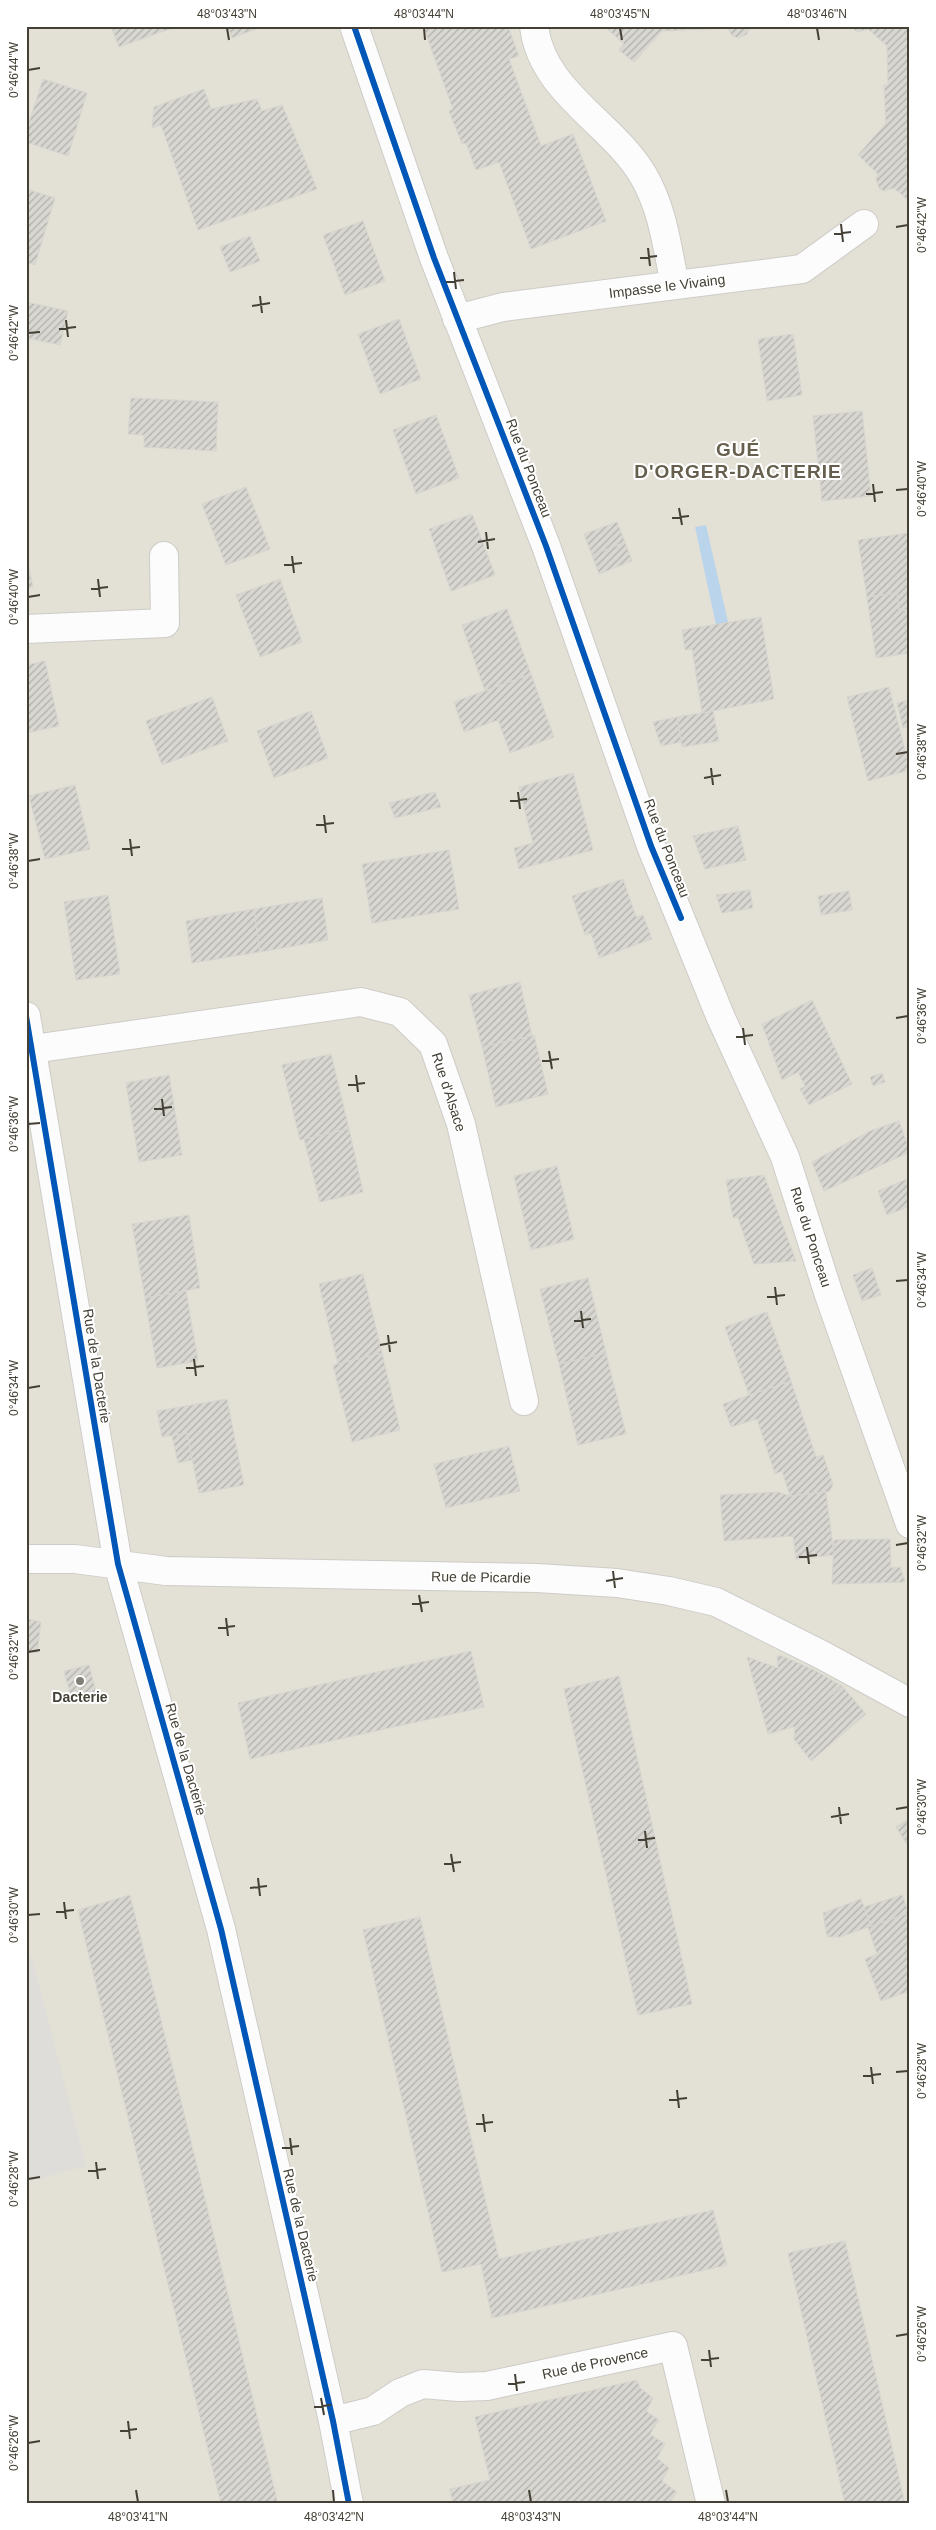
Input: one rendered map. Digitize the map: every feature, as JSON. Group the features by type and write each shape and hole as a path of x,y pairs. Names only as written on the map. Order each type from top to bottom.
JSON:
{"street":[{"name":"Rue du Ponceau","path":"354,26 434,258 546,546 652,846 722,1018 785,1157 829,1295 910,1524"},
{"path":"534,26 535,38 546,65 567,91 622,146 643,175 660,212 675,285"},
{"name":"Impasse le Vivaing","path":"457,319 503,307 802,269 864,224"},
{"path":"26,628 165,623 164,556"},
{"name":"Rue d'Alsace","path":"33,1049 361,1002 400,1012 433,1044 460,1124 524,1402"},
{"name":"Rue de la Dacterie","path":"26,1016 118,1564 221,1929 333,2421 349,2504"},
{"name":"Rue de Picardie","path":"26,1559 75,1559 166,1571 537,1578 617,1583 669,1591 716,1602 822,1655 910,1703"},
{"name":"Rue de Provence","path":"333,2421 374,2410 400,2394 423,2384 487,2386 673,2346 710,2504"}],"shaded area":[{"path":"26,26 910,26 910,2504 26,2504"},
{"path":"32,1958 86,2166 26,2182 26,1959"}],"water":[{"path":"706,525 728,622 716,625 695,527"}],"building":[{"path":"111,26 178,26 119,47"},
{"path":"228,26 264,26 232,38"},
{"path":"423,26 508,26 519,56 509,59 541,146 573,134 606,221 531,249 499,162 476,170 466,143 462,144 449,111 453,109"},
{"path":"604,26 777,26 749,27 747,34 739,38 732,36 728,28 662,31 634,62 619,50 624,44"},
{"path":"851,26 910,26 910,202 894,188 884,191 879,188 876,179 878,174 858,155 886,123 884,85 888,85 887,46 868,29 857,32"},
{"path":"43,79 87,93 68,156 26,142 26,132"},
{"path":"204,89 211,109 257,99 262,111 282,105 317,189 198,230 161,125 152,128 154,107"},
{"path":"26,189 55,198 35,265 26,262"},
{"path":"363,221 385,281 345,295 323,235"},
{"path":"250,236 260,261 230,272 220,247"},
{"path":"26,302 68,311 60,345 27,338 26,342"},
{"path":"399,319 421,379 380,394 358,334"},
{"path":"793,334 802,395 767,401 758,339"},
{"path":"131,398 218,402 216,451 144,447 144,435 128,434"},
{"path":"862,411 871,496 822,501 813,416"},
{"path":"436,415 459,478 416,494 393,430"},
{"path":"246,487 270,549 226,565 202,504"},
{"path":"472,514 495,575 451,591 429,529"},
{"path":"617,522 625,542 592,555 584,534"},
{"path":"910,533 910,610 899,610 897,593 867,597 858,540"},
{"path":"625,542 632,561 599,574 592,555"},
{"path":"26,557 33,587 26,588"},
{"path":"280,579 302,642 260,657 236,595"},
{"path":"897,593 899,610 910,610 910,653 876,658 867,597"},
{"path":"507,609 531,674 485,691 462,625"},
{"path":"761,617 774,699 702,713 692,649 685,650 682,630"},
{"path":"45,661 59,726 26,733 26,665"},
{"path":"531,674 554,737 510,753 498,720 464,732 454,702"},
{"path":"889,687 910,770 868,781 847,697"},
{"path":"212,697 228,741 162,765 146,721"},
{"path":"910,700 910,726 903,728 897,703"},
{"path":"311,711 328,758 274,778 257,731"},
{"path":"713,711 719,741 682,747 677,717"},
{"path":"677,717 681,742 661,746 653,722"},
{"path":"573,773 593,850 519,869 514,848 533,843 519,787"},
{"path":"75,785 90,849 45,859 29,796"},
{"path":"435,792 441,807 395,818 389,803"},
{"path":"738,826 746,860 705,869 693,836"},
{"path":"449,850 459,909 372,923 362,864"},
{"path":"623,879 636,917 643,915 652,939 599,958 591,933 585,935 572,896"},
{"path":"750,890 753,908 722,913 716,895"},
{"path":"849,891 852,910 821,915 818,896"},
{"path":"108,895 120,974 76,980 64,902"},
{"path":"322,898 328,940 260,952 254,909"},
{"path":"254,909 260,952 192,963 186,921"},
{"path":"520,982 532,1036 482,1047 469,995"},
{"path":"812,1000 852,1084 809,1105 800,1089 805,1086 798,1072 782,1080 762,1024"},
{"path":"534,1035 548,1094 496,1107 482,1047"},
{"path":"331,1054 349,1129 300,1140 282,1065"},
{"path":"882,1073 885,1082 873,1086 870,1077"},
{"path":"169,1075 182,1155 139,1162 126,1083"},
{"path":"899,1121 910,1152 824,1191 812,1162 870,1131"},
{"path":"349,1129 363,1192 320,1202 304,1139"},
{"path":"557,1166 574,1239 531,1250 514,1176"},
{"path":"764,1175 796,1261 754,1264 738,1218 733,1218 726,1180"},
{"path":"910,1178 910,1206 887,1215 878,1191"},
{"path":"189,1215 200,1288 145,1298 132,1224"},
{"path":"872,1268 881,1295 862,1301 853,1275"},
{"path":"363,1274 382,1353 338,1364 319,1284"},
{"path":"588,1278 606,1353 559,1364 540,1289"},
{"path":"186,1291 198,1361 157,1368 145,1298"},
{"path":"767,1312 791,1381 749,1395 725,1327"},
{"path":"382,1353 400,1430 352,1442 333,1365"},
{"path":"606,1353 626,1434 578,1445 559,1364"},
{"path":"791,1381 816,1457 823,1455 833,1484 830,1491 790,1496 782,1471 775,1474 757,1419 731,1427 723,1404"},
{"path":"227,1399 244,1485 199,1493 187,1433 162,1437 157,1411"},
{"path":"187,1433 192,1460 178,1463 172,1436"},
{"path":"509,1446 520,1491 446,1508 434,1464"},
{"path":"778,1492 790,1496 826,1492 834,1555 796,1559 793,1536 724,1541 720,1495"},
{"path":"890,1539 891,1568 900,1567 905,1582 832,1584 834,1540"},
{"path":"26,1619 41,1622 37,1653 26,1651"},
{"path":"471,1651 484,1707 250,1759 238,1703"},
{"path":"777,1656 782,1656 814,1670 842,1686 799,1722 800,1725 768,1734 747,1657 778,1668"},
{"name":"Dacterie","path":"89,1665 96,1692 71,1697 64,1671"},
{"path":"619,1676 692,2004 638,2015 564,1689"},
{"path":"842,1686 866,1714 811,1761 794,1739 795,1727 800,1725 799,1722"},
{"path":"910,1818 910,1849 896,1827"},
{"path":"130,1895 278,2504 221,2504 78,1910"},
{"path":"902,1895 909,1913 871,1926 864,1907"},
{"path":"861,1899 871,1926 840,1937 827,1937 823,1913"},
{"path":"909,1913 910,1991 881,2001 865,1959 877,1954 868,1927"},
{"path":"420,1917 499,2259 713,2210 727,2265 492,2318 481,2264 442,2272 363,1930"},
{"path":"845,2241 905,2504 845,2504 788,2253"},
{"path":"637,2380 640,2388 653,2398 646,2411 659,2420 650,2434 665,2444 657,2458 669,2468 662,2481 677,2492 669,2504 453,2504 450,2489 490,2480 475,2417"}],"cycle path":[{"path":"354,26 434,258 546,546 651,846 681,918"},
{"path":"26,1016 118,1564 221,1929 333,2421 349,2504"}],"place":[{"name":"Dacterie","path":"80,1681"}],"district":[{"name":"GUÉ D'ORGER-DACTERIE","path":"738,460"}]}
